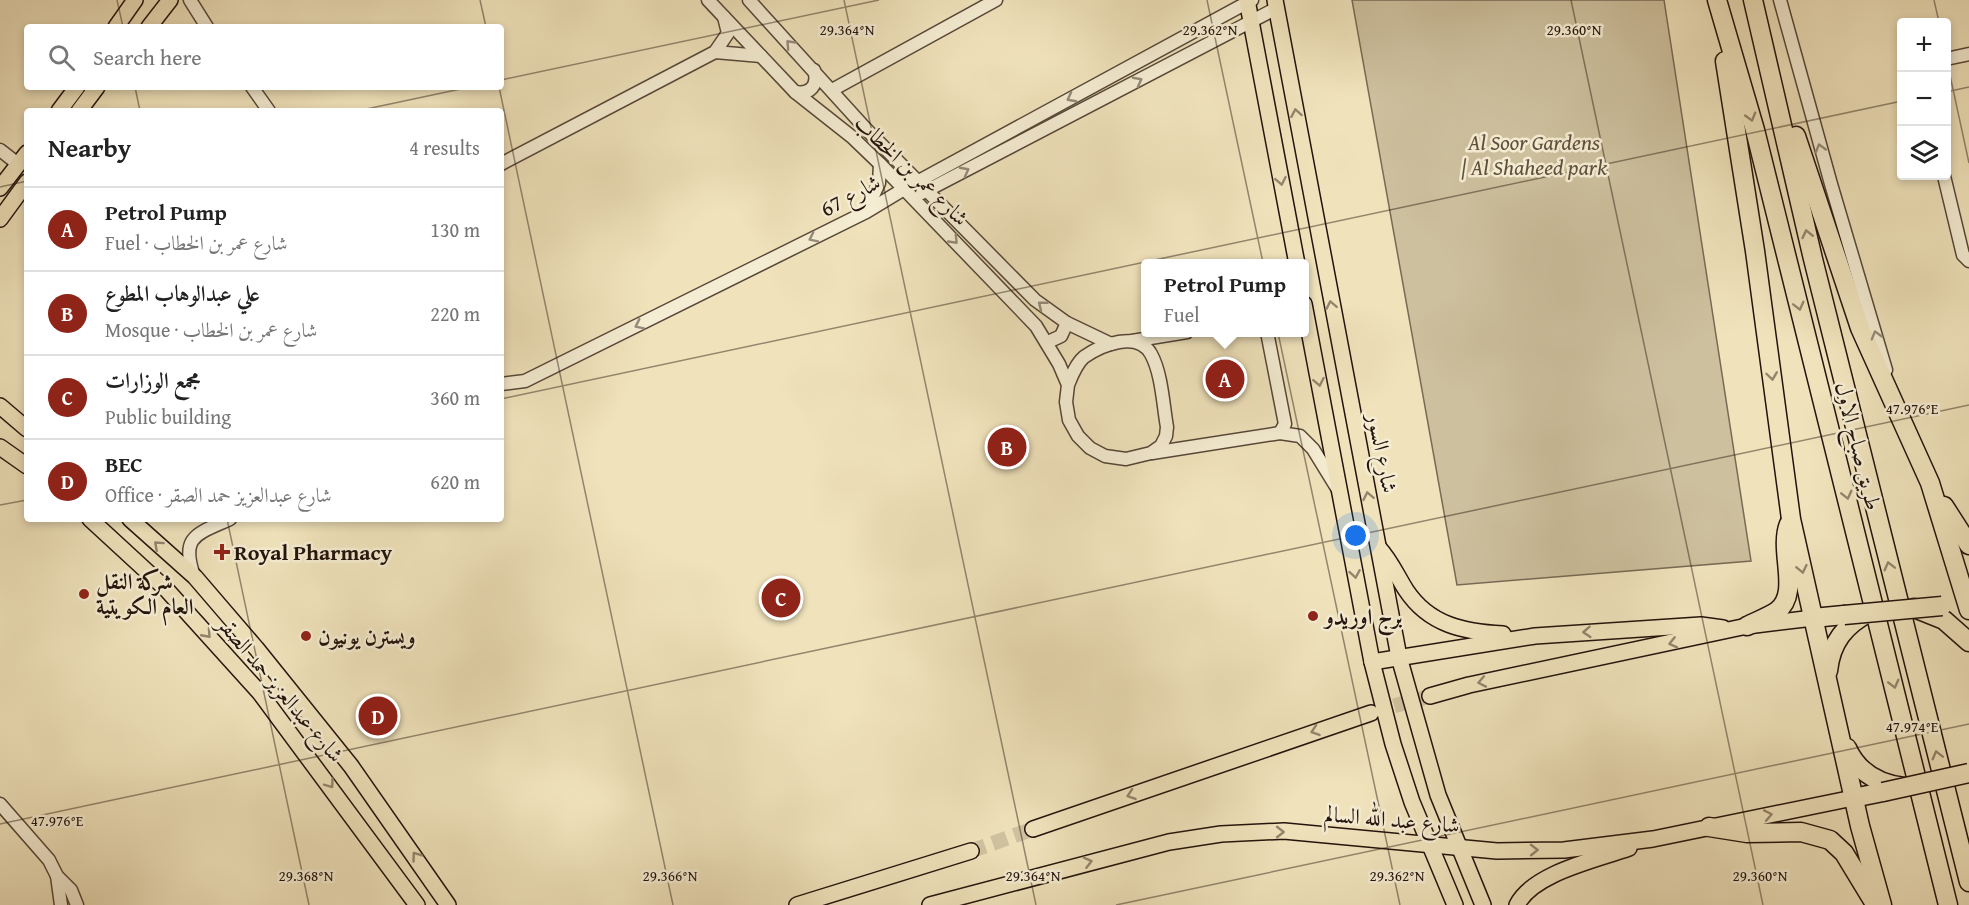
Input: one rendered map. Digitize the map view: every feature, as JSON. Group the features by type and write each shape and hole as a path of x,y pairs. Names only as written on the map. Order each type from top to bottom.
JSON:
{"highway":[{"path":"1716,0 1755,251 1791,519 1853,798 1882,905"},
{"name":"طريق صباح الاول","path":"1716,0 1755,130 1948,905"},
{"name":"طريق صباح الاول","path":"1753,0 1813,259 1969,882"},
{"path":"1762,34 1860,328 1930,483 1969,545"},
{"path":"1813,618 1847,619 1870,612 1914,609 1943,613 1968,605 1930,483"},
{"path":"1747,626 1777,611 1787,599 1790,586 1784,548 1791,519"},
{"path":"1943,613 1969,642"},
{"path":"1830,696 1830,656 1847,619"},
{"path":"1838,730 1858,766 1881,787"},
{"path":"1946,778 1969,763"},
{"path":"1853,798 1881,787 1904,787 1969,773"},
{"path":"1709,827 1747,833 1801,832 1830,840 1844,853 1876,905"}],"main road":[{"path":"118,24 135,0"},
{"path":"151,24 170,0"},
{"path":"1249,1 1251,22 1296,259"},
{"name":"شارع السور","path":"1276,4 1399,657 1431,772 1483,905"},
{"path":"61,108 75,90"},
{"path":"81,108 95,90"},
{"path":"0,188 23,158"},
{"path":"0,219 24,186"},
{"path":"1309,325 1372,662 1393,744 1429,844 1455,905"},
{"path":"0,406 24,426"},
{"path":"0,447 24,464"},
{"name":"شارع عبدالعزيز حمد الصقر","path":"93,522 166,589 260,693 417,905"},
{"name":"شارع عبدالعزيز حمد الصقر","path":"133,522 195,578 351,766 448,905"},
{"path":"1378,547 1388,558 1416,604 1436,620 1464,630 1535,636"},
{"path":"1430,696 1469,685 1747,626 1813,618"},
{"path":"1372,662 1535,636 1701,625 1729,630"},
{"path":"1033,829 1371,713"},
{"name":"شارع عبد الله السالم","path":"930,905 1169,842 1221,834 1284,831 1497,851 1563,850 1653,839 1853,798"},
{"path":"1517,905 1528,888 1544,878 1653,839"},
{"path":"796,905 972,851"}],"street":[{"path":"190,0 205,24"},
{"name":"شارع عمر بن الخطاب","path":"708,0 795,92 852,137 1022,310 1048,342 1068,385"},
{"name":"شارع عمر بن الخطاب","path":"749,0 866,129 1035,300 1067,323 1111,344"},
{"path":"832,90 996,0"},
{"name":"طريق صباح الاول","path":"1780,0 1831,184 1905,431"},
{"name":"شارع 67","path":"908,193 918,181 1249,1"},
{"name":"شارع 67","path":"504,384 525,381 866,212 908,193 927,190 1251,22 1276,4"},
{"path":"504,162 715,52 728,33 723,16"},
{"path":"715,52 761,56"},
{"path":"1951,58 1969,54"},
{"path":"795,92 807,92 812,88 815,83 814,70"},
{"path":"254,90 267,108"},
{"path":"0,150 23,158"},
{"path":"866,212 877,192 880,164"},
{"path":"1945,180 1964,255 1969,261"},
{"path":"1288,259 1292,237"},
{"path":"1048,342 1061,336 1067,323"},
{"path":"1157,337 1111,344 1083,358 1068,385 1066,402 1069,420 1078,436 1090,448 1105,456 1126,459 1280,433 1300,436 1313,449 1341,495"},
{"path":"1268,337 1285,424 1280,433"},
{"path":"1127,341 1141,344 1150,352 1155,364 1167,427 1161,446 1151,453"},
{"path":"195,578 188,553 190,542 198,534 224,522"},
{"path":"0,804 49,860 57,876 71,890 77,905"},
{"path":"57,876 61,905"}],"green space":[{"name":"Al Soor Gardens | Al Shaheed park","path":"1352,0 1664,0 1751,561 1457,585"}],"tunnel":[{"path":"1372,712 1430,696"},
{"path":"971,851 1033,829"}],"place":[{"name":"Petrol Pump","path":"1225,379"},
{"name":"علي عبدالوهاب المطوع","path":"1007,447"},
{"name":"Royal Pharmacy","path":"222,552"},
{"name":"شركة النقل العام الكويتية","path":"84,594"},
{"name":"مجمع الوزارات","path":"781,598"},
{"name":"برج اوريدو","path":"1313,616"},
{"name":"ويسترن يونيون","path":"306,636"},
{"name":"BEC","path":"378,716"}]}
